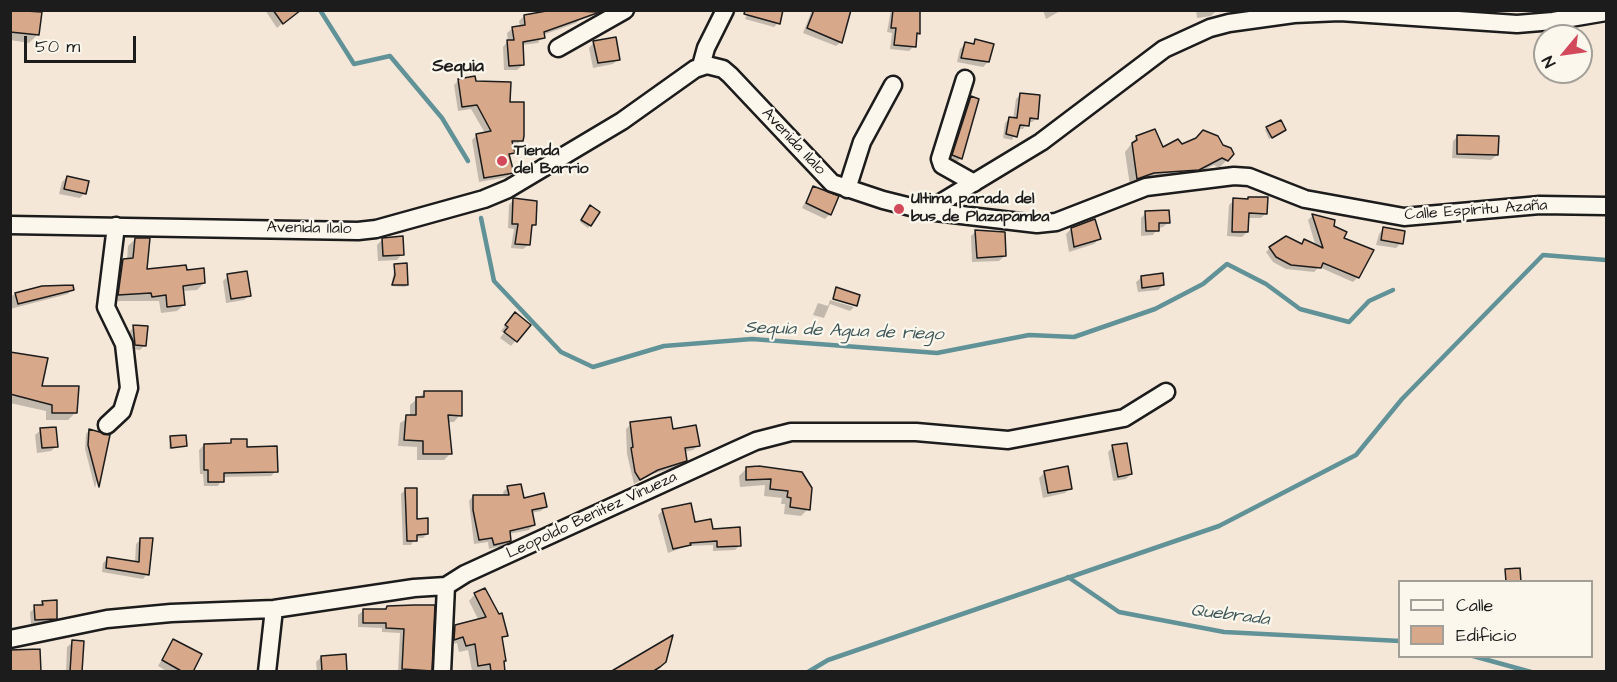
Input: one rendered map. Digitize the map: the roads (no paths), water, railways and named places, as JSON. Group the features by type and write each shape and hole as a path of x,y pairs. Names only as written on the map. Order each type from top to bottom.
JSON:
{"street":[{"path":"558,48 625,10"},
{"path":"701,66 706,48 725,10"},
{"path":"927,211 1041,141 1164,49 1210,28 1294,14 1365,12 1517,24 1553,21 1606,12"},
{"name":"Avenida Ilalo","path":"10,225 358,231 411,220 484,199 508,189 622,121 701,66 707,65 723,69 823,176 847,189 927,211"},
{"path":"965,79 940,159 942,165 974,183"},
{"path":"847,189 862,142 893,85"},
{"name":"Calle Espíritu Azaña","path":"927,211 1037,224 1056,222 1146,187 1234,176 1249,177 1305,199 1404,217 1540,205 1606,206"},
{"path":"107,425 123,411 129,388 124,344 106,307 116,226"},
{"name":"Leopoldo Benitez Vinueza","path":"10,639 107,619 171,613 274,609 414,588 446,586 465,574 756,441 815,431 916,432 1008,440 1124,418 1166,392"},
{"path":"442,672 446,586"},
{"path":"267,672 274,609"}],"waterway":[{"path":"320,10 354,64 390,56 442,118 468,161"},
{"name":"Sequia de Agua de riego","path":"481,218 494,281 561,352 593,367 664,346 752,339 937,353 1029,335 1074,337 1155,309 1203,284 1227,264 1266,284 1300,309 1349,322 1369,301 1393,290"},
{"path":"808,672 828,660 1219,526 1356,455 1402,399 1543,255 1606,260"},
{"name":"Quebrada","path":"1068,577 1119,612 1224,632 1398,641"},
{"name":"Quebrada","path":"1480,658 1531,672"}],"place":[{"name":"Tienda del Barrio","path":"502,161"},
{"name":"Ultima parada del bus de Plazapamba","path":"899,209"}],"district":[{"name":"Sequia","path":"458,67"}]}
